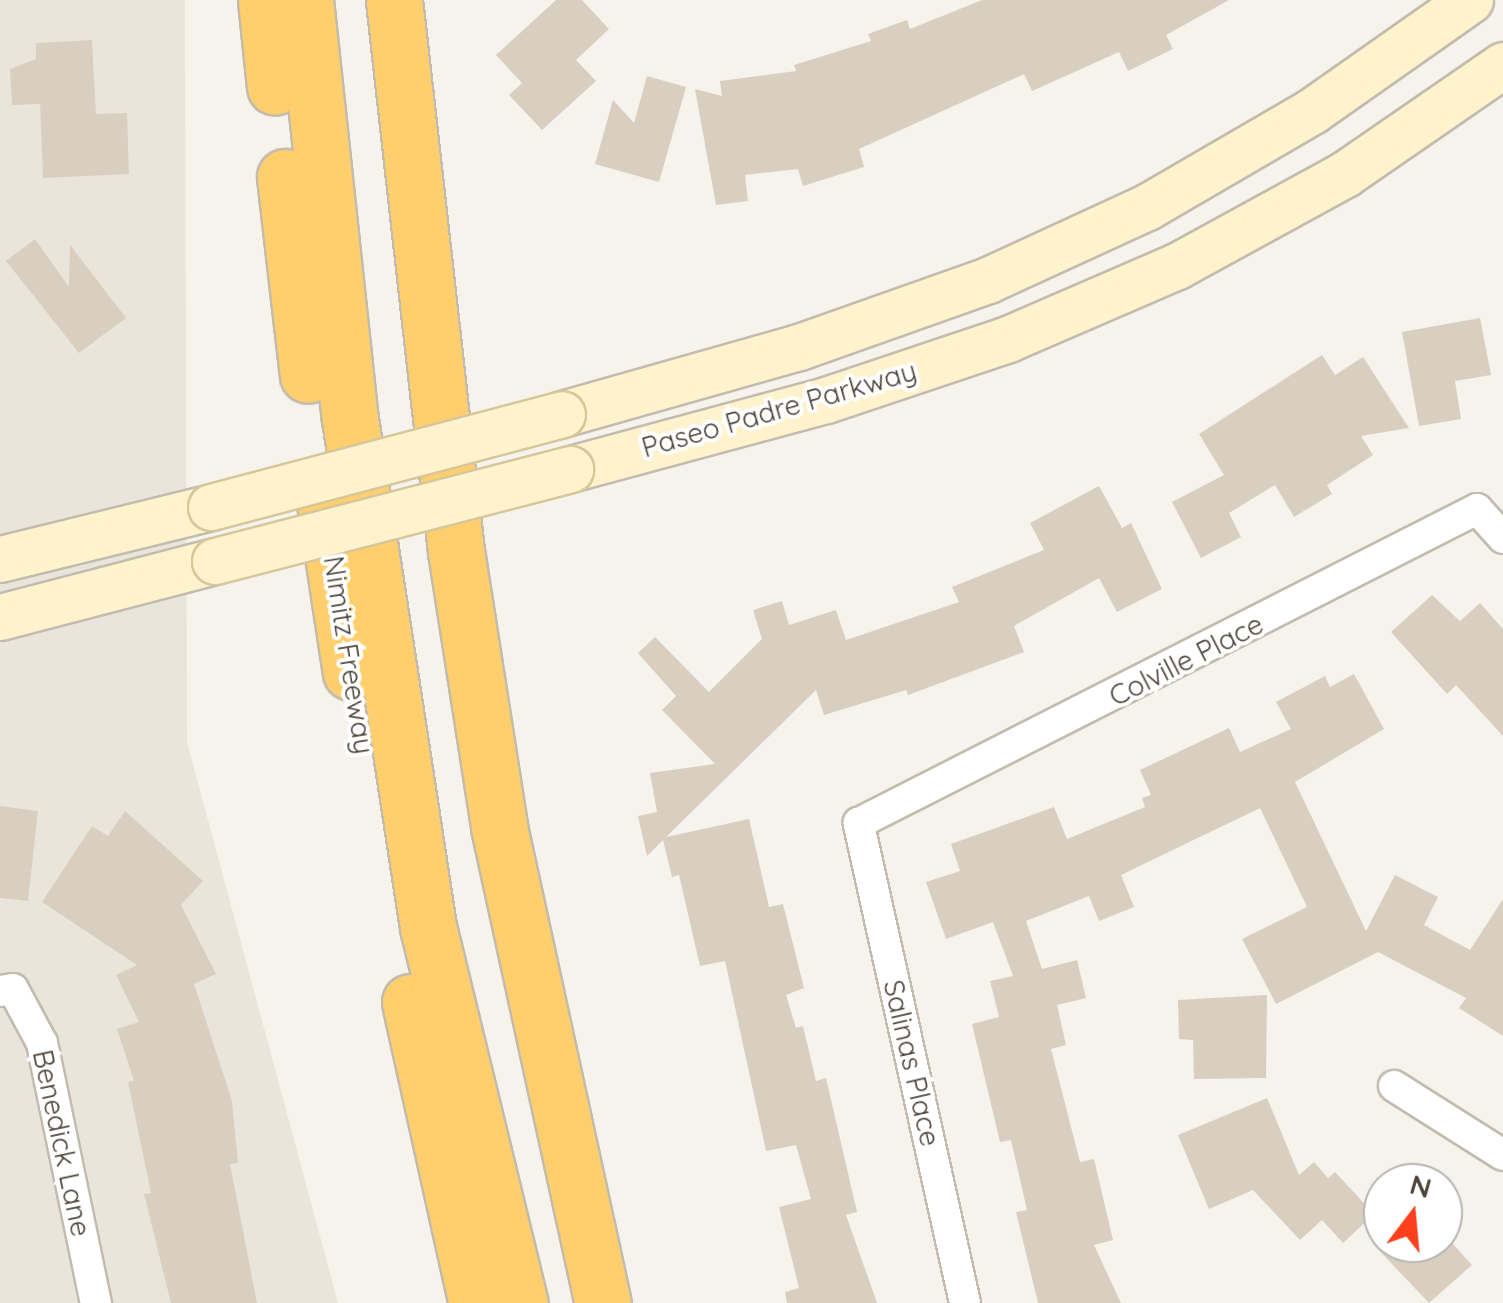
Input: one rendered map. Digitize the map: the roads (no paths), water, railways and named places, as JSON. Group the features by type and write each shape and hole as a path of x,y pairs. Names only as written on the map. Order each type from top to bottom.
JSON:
{"highway":[{"name":"Nimitz Freeway","path":"266,0 335,578 431,1110 476,1303"},
{"path":"305,0 350,418 428,928 520,1303"},
{"path":"394,0 456,551 499,827 602,1303"}],"main road":[{"name":"Paseo Padre Parkway","path":"0,559 562,414 799,347 1005,272 1146,207 1312,112 1470,0"},
{"name":"Paseo Padre Parkway","path":"0,617 826,400 1008,339 1143,280 1344,174 1503,64"}],"street":[{"name":"Colville Place","path":"858,823 1477,510 1503,538"},
{"name":"Salinas Place","path":"858,823 966,1303"},
{"name":"Benedick Lane","path":"6,990 42,1042 96,1303"},
{"path":"1394,1086 1503,1155"}]}
